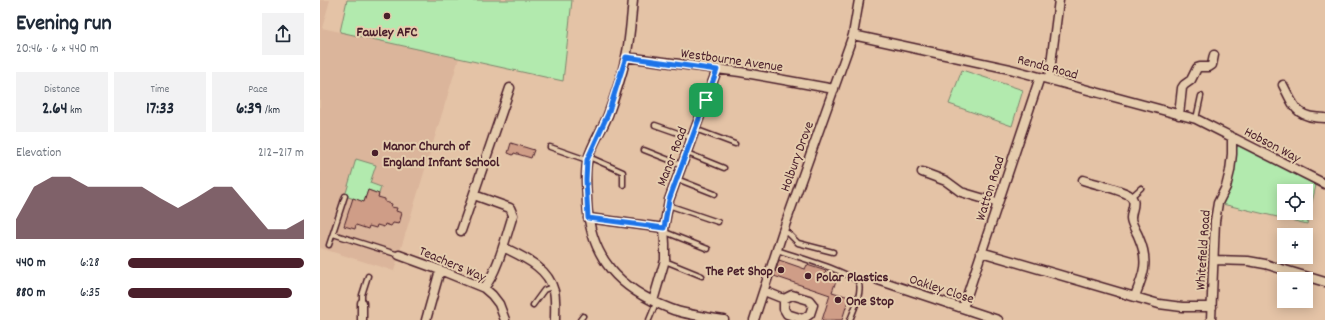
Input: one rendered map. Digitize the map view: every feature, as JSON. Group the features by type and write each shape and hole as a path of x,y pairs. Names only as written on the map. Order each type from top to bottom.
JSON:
{"street":[{"path":"633,0 626,57 608,114 588,158 586,180 588,218 591,233 599,252 610,268 636,293 672,309 724,320"},
{"name":"Holbury Drove","path":"754,320 783,231 852,35 859,0"},
{"path":"1049,79 1059,0"},
{"name":"Renda Road","path":"852,35 1010,68 1196,119 1232,136"},
{"path":"1179,115 1182,88 1191,80 1197,68 1209,67 1212,65 1214,55"},
{"name":"Westbourne Avenue","path":"626,57 740,72 834,89"},
{"name":"Manor Road","path":"655,302 664,261 666,244 664,230 668,205 676,179 717,70"},
{"name":"Watton Road","path":"963,308 1040,77"},
{"path":"1283,85 1294,106 1299,112 1305,116 1325,118"},
{"path":"461,231 510,88"},
{"name":"Hobson Way","path":"1232,136 1325,184"},
{"name":"Whitefield Road","path":"1211,320 1215,221 1218,203 1226,187 1230,171 1232,136"},
{"path":"922,172 946,181 961,192 998,203"},
{"path":"1083,180 1123,193 1133,199 1134,204 1131,219 1144,248 1145,260 1144,272 1135,296"},
{"path":"474,194 510,208 513,214 503,247 489,282 484,288"},
{"path":"588,218 664,230"},
{"path":"503,247 537,266 548,278 554,291 555,320"},
{"path":"981,252 1159,304 1212,307"},
{"name":"Teachers Way","path":"399,255 484,288 492,294 499,304 505,320"},
{"path":"1214,260 1248,261 1265,264 1325,282"},
{"path":"426,320 440,270"},
{"name":"Oakley Close","path":"878,280 998,320"},
{"path":"764,291 784,298 792,295 809,300 813,305 810,314 800,319 787,314 784,308 784,298"},
{"path":"362,303 362,320"}],"lane":[{"path":"1196,119 1201,96"},
{"path":"655,125 692,138"},
{"path":"695,129 735,144"},
{"path":"550,147 588,158 623,172 623,185"},
{"path":"644,150 682,165"},
{"path":"686,153 724,168"},
{"path":"676,179 715,194"},
{"path":"1131,197 1141,188"},
{"path":"329,245 345,196"},
{"path":"668,205 718,222"},
{"path":"664,230 708,249"},
{"path":"783,231 788,233 798,243 832,252"},
{"path":"333,234 399,255"},
{"path":"777,250 843,272 857,281 859,284 859,294 850,320"},
{"path":"664,261 702,276"},
{"path":"362,303 362,295 368,276"},
{"path":"533,305 544,290 552,287"},
{"path":"649,320 655,302"},
{"path":"580,320 583,316"}],"shaded area":[{"name":"Manor Church of England Infant School","path":"320,0 330,0 322,28 459,58 394,271 320,248"}],"green space":[{"path":"347,0 572,0 563,81 340,32"},
{"path":"962,70 1023,90 1012,126 949,104"},
{"path":"1232,137 1317,181 1313,198 1313,184 1277,184 1277,217 1218,203 1226,187"},
{"path":"356,159 376,165 370,183 381,187 379,194 368,190 364,202 345,196"},
{"path":"1290,220 1308,220 1307,224"}],"building":[{"path":"511,143 534,150 531,158 514,153 513,155 508,153"},
{"path":"368,190 379,194 378,197 385,199 385,202 392,204 391,207 397,208 396,211 402,213 399,224 393,223 391,226 385,224 384,227 377,225 376,228 369,226 368,229 356,225 355,229 344,226 353,198 364,202"},
{"path":"779,260 805,269 807,265 826,271 825,274 837,278 832,292 849,297 842,320 822,320 830,295 774,276"}],"place":[{"name":"Fawley AFC","path":"387,16"},
{"name":"Manor Church of England Infant School","path":"375,153"},
{"name":"The Pet Shop","path":"781,270"},
{"name":"Polar Plastics","path":"808,276"},
{"name":"One Stop","path":"838,300"}],"route":[{"path":"626,57 717,70 706,100 669,200 664,228 588,218 586,180 587,160 608,114 626,57"}]}
